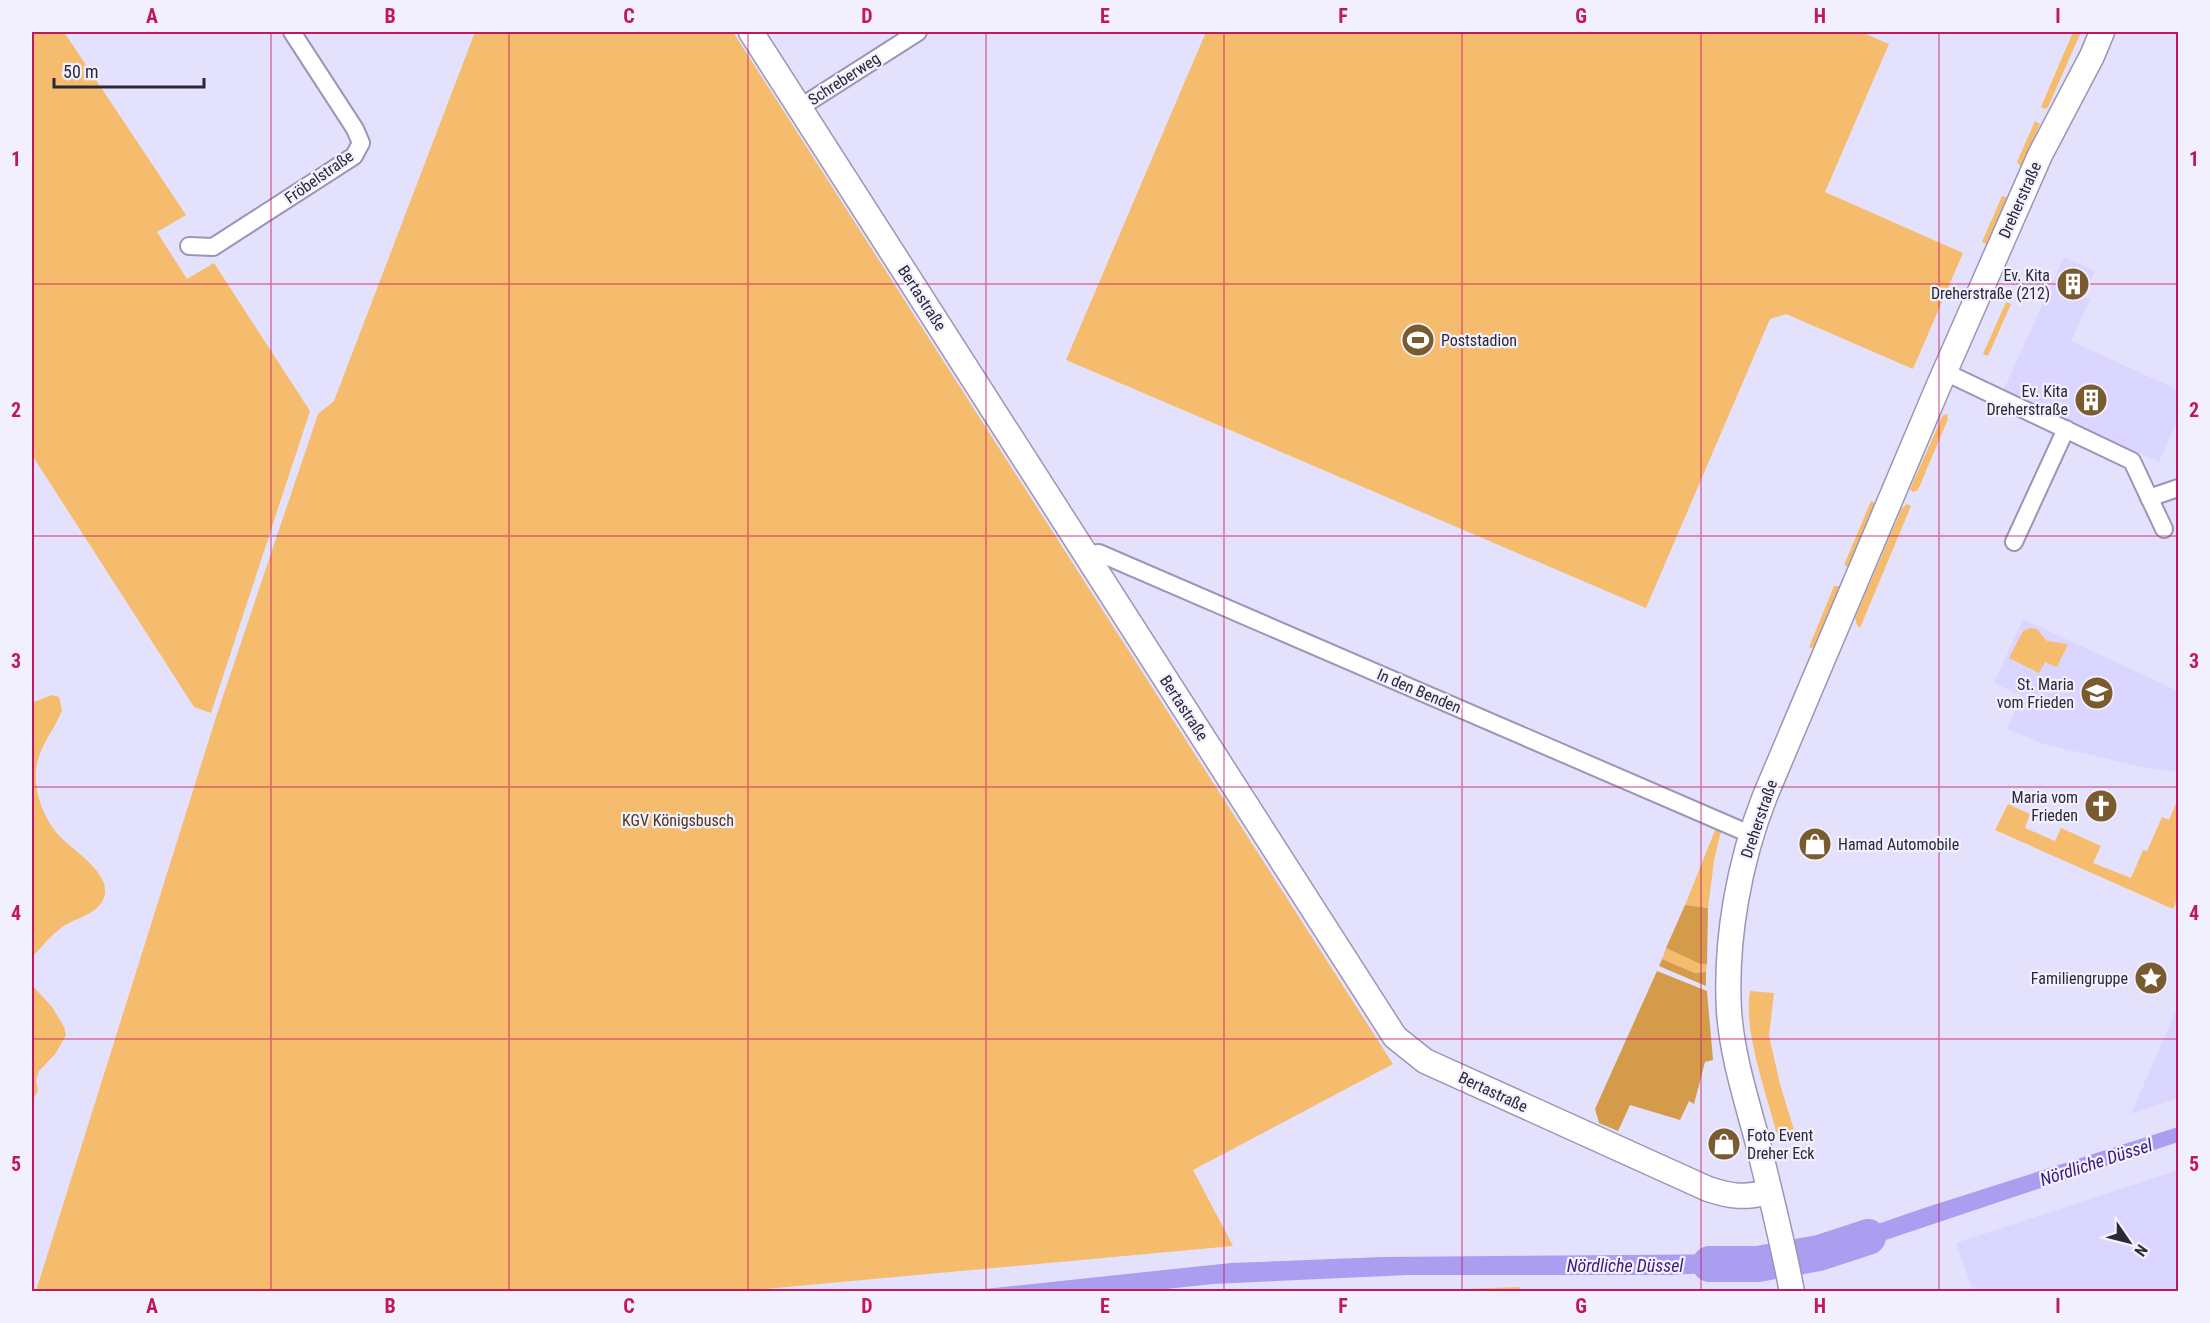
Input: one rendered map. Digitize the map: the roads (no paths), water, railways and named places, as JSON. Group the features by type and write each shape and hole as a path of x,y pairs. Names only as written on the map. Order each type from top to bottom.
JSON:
{"street":[{"name":"Fröbelstraße","path":"189,246 213,247 354,156 361,144 355,129 292,32"},
{"name":"Bertastraße","path":"751,32 1395,1037 1425,1060 1708,1188 1724,1194 1748,1197 1769,1192"},
{"name":"Schreberweg","path":"799,108 918,32"},
{"name":"Dreherstraße","path":"1791,1288 1780,1232 1742,1088 1730,1011 1732,938 1742,873 1765,796 1945,372 2040,155 2073,94 2102,32"},
{"path":"1945,372 2132,461 2164,529"},
{"path":"2014,542 2066,429"},
{"path":"2149,498 2178,488"},
{"name":"In den Benden","path":"1086,554 1099,552 1752,835"}],"water":[{"path":"2178,1127 2178,1142 1823,1261 1820,1244 1924,1208"},
{"path":"1756,1254 1759,1270 1670,1275 1408,1275 1213,1284 1138,1292 965,1291 1231,1263 1383,1257"}],"waterway":[{"name":"Nördliche Düssel","path":"1710,1264 1758,1264 1819,1253 1868,1237"}],"place":[{"name":"Ev. Kita Dreherstraße (212)","path":"2073,284"},
{"name":"Poststadion","path":"1418,340"},
{"name":"Ev. Kita Dreherstraße","path":"2091,400"},
{"name":"St. Maria vom Frieden","path":"2097,693"},
{"name":"Maria vom Frieden","path":"2101,806"},
{"name":"Hamad Automobile","path":"1815,844"},
{"name":"Familiengruppe","path":"2151,978"},
{"name":"Foto Event Dreher Eck","path":"1724,1144"}],"park label":[{"name":"KGV Königsbusch","path":"678,820"}]}
